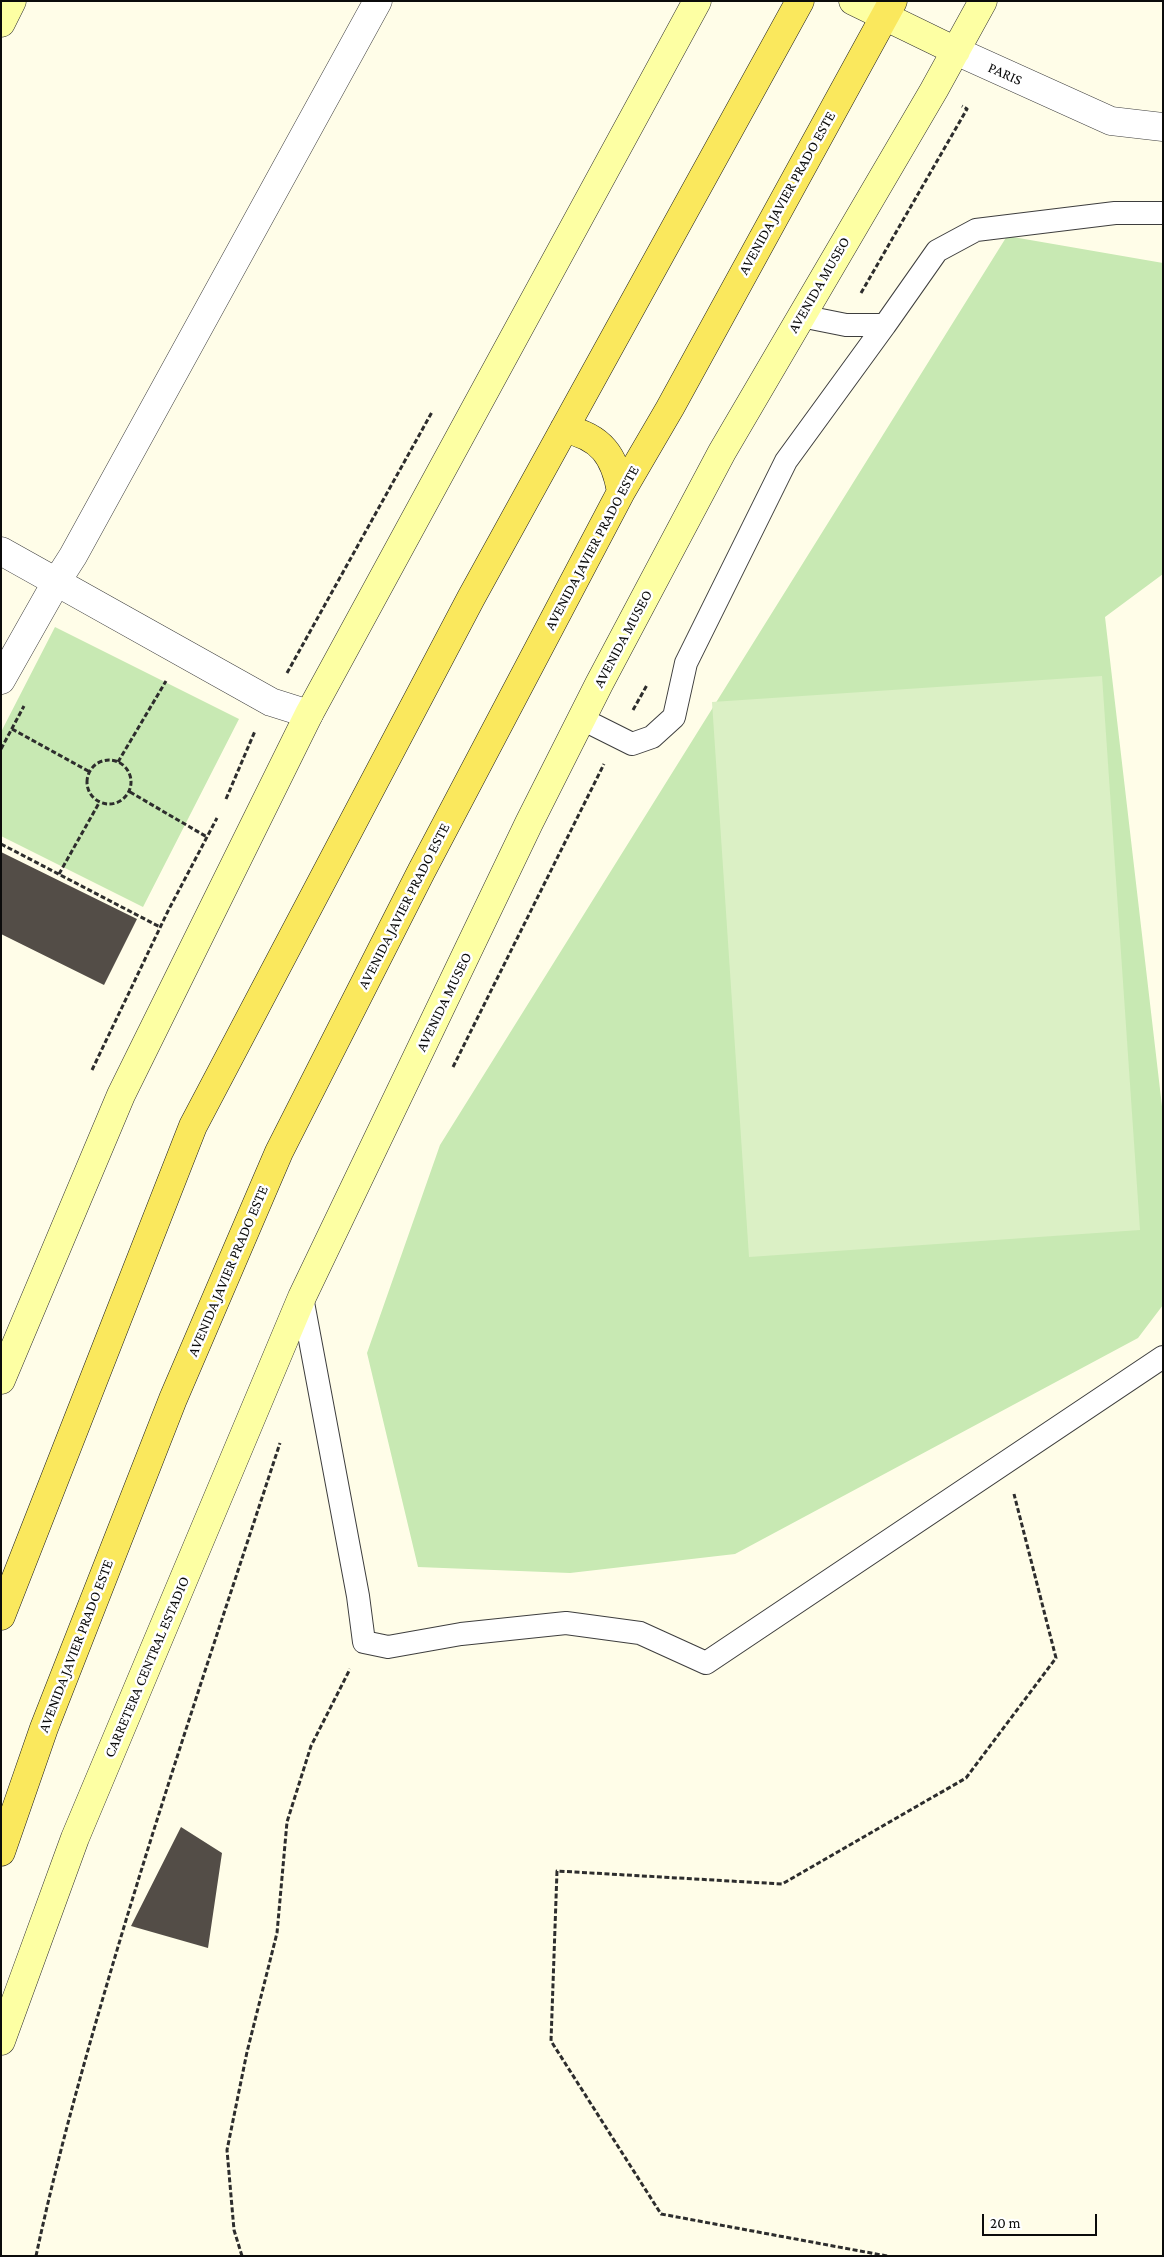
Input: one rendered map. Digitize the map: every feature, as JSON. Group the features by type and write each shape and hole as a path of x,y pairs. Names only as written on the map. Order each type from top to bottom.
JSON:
{"main road":[{"path":"1,1616 193,1126 471,598 800,1"},
{"name":"AVENIDA JAVIER PRADO ESTE","path":"1,1852 44,1728 169,1409 279,1152 421,872 620,492 670,408 889,9"},
{"path":"564,429 578,432 601,445 609,455 617,473 620,492"}],"street":[{"path":"1,23 12,1"},
{"path":"1,680 56,580 73,556 378,1"},
{"path":"1,1380 121,1095 309,714 697,1"},
{"name":"PARIS","path":"853,1 889,9 956,51 1111,121 1163,127"},
{"name":"AVENIDA MUSEO","path":"302,1298 525,832 722,452 934,90 983,1"},
{"path":"1,551 56,580 271,702 309,714"},
{"name":"CARRETERA CENTRAL ESTADIO","path":"1,2041 75,1838 302,1298"}],"lane":[{"path":"582,719 632,744 652,737 674,718 686,663 786,461 937,251 976,230 1115,213 1163,213"},
{"path":"801,316 843,324 885,325"},
{"path":"302,1298 358,1596 364,1642 388,1647 461,1634 566,1623 640,1633 706,1662 1163,1357"}],"path":[{"path":"843,324 967,109 934,90"},
{"path":"118,762 168,678"},
{"path":"451,1071 617,736 651,678"},
{"path":"12,729 90,772"},
{"path":"107,760 118,762 128,769 132,780 130,792 122,801 111,805 99,802 90,795 86,783 90,772 96,764 107,760"},
{"path":"130,792 207,837"},
{"path":"59,874 99,802"},
{"path":"1,844 160,927"},
{"path":"36,2256 49,2194 88,2051 157,1815 283,1435"},
{"path":"887,2256 661,2214 551,2041 557,1871 782,1884 966,1778 1056,1658 1006,1462"},
{"path":"242,2256 234,2230 227,2150 248,2052 277,1933 287,1822 311,1746 364,1642"}],"green space":[{"path":"1007,236 1163,263 1163,574 1105,617 1163,1115 1163,1305 1138,1338 735,1554 570,1573 418,1567 367,1353 440,1145"},
{"path":"55,627 239,719 143,907 1,836 1,732"},
{"path":"1102,676 1140,1230 749,1257 712,702"}],"building":[{"path":"1,852 137,919 104,985 1,934"},
{"path":"181,1827 222,1853 208,1948 131,1926"}]}
